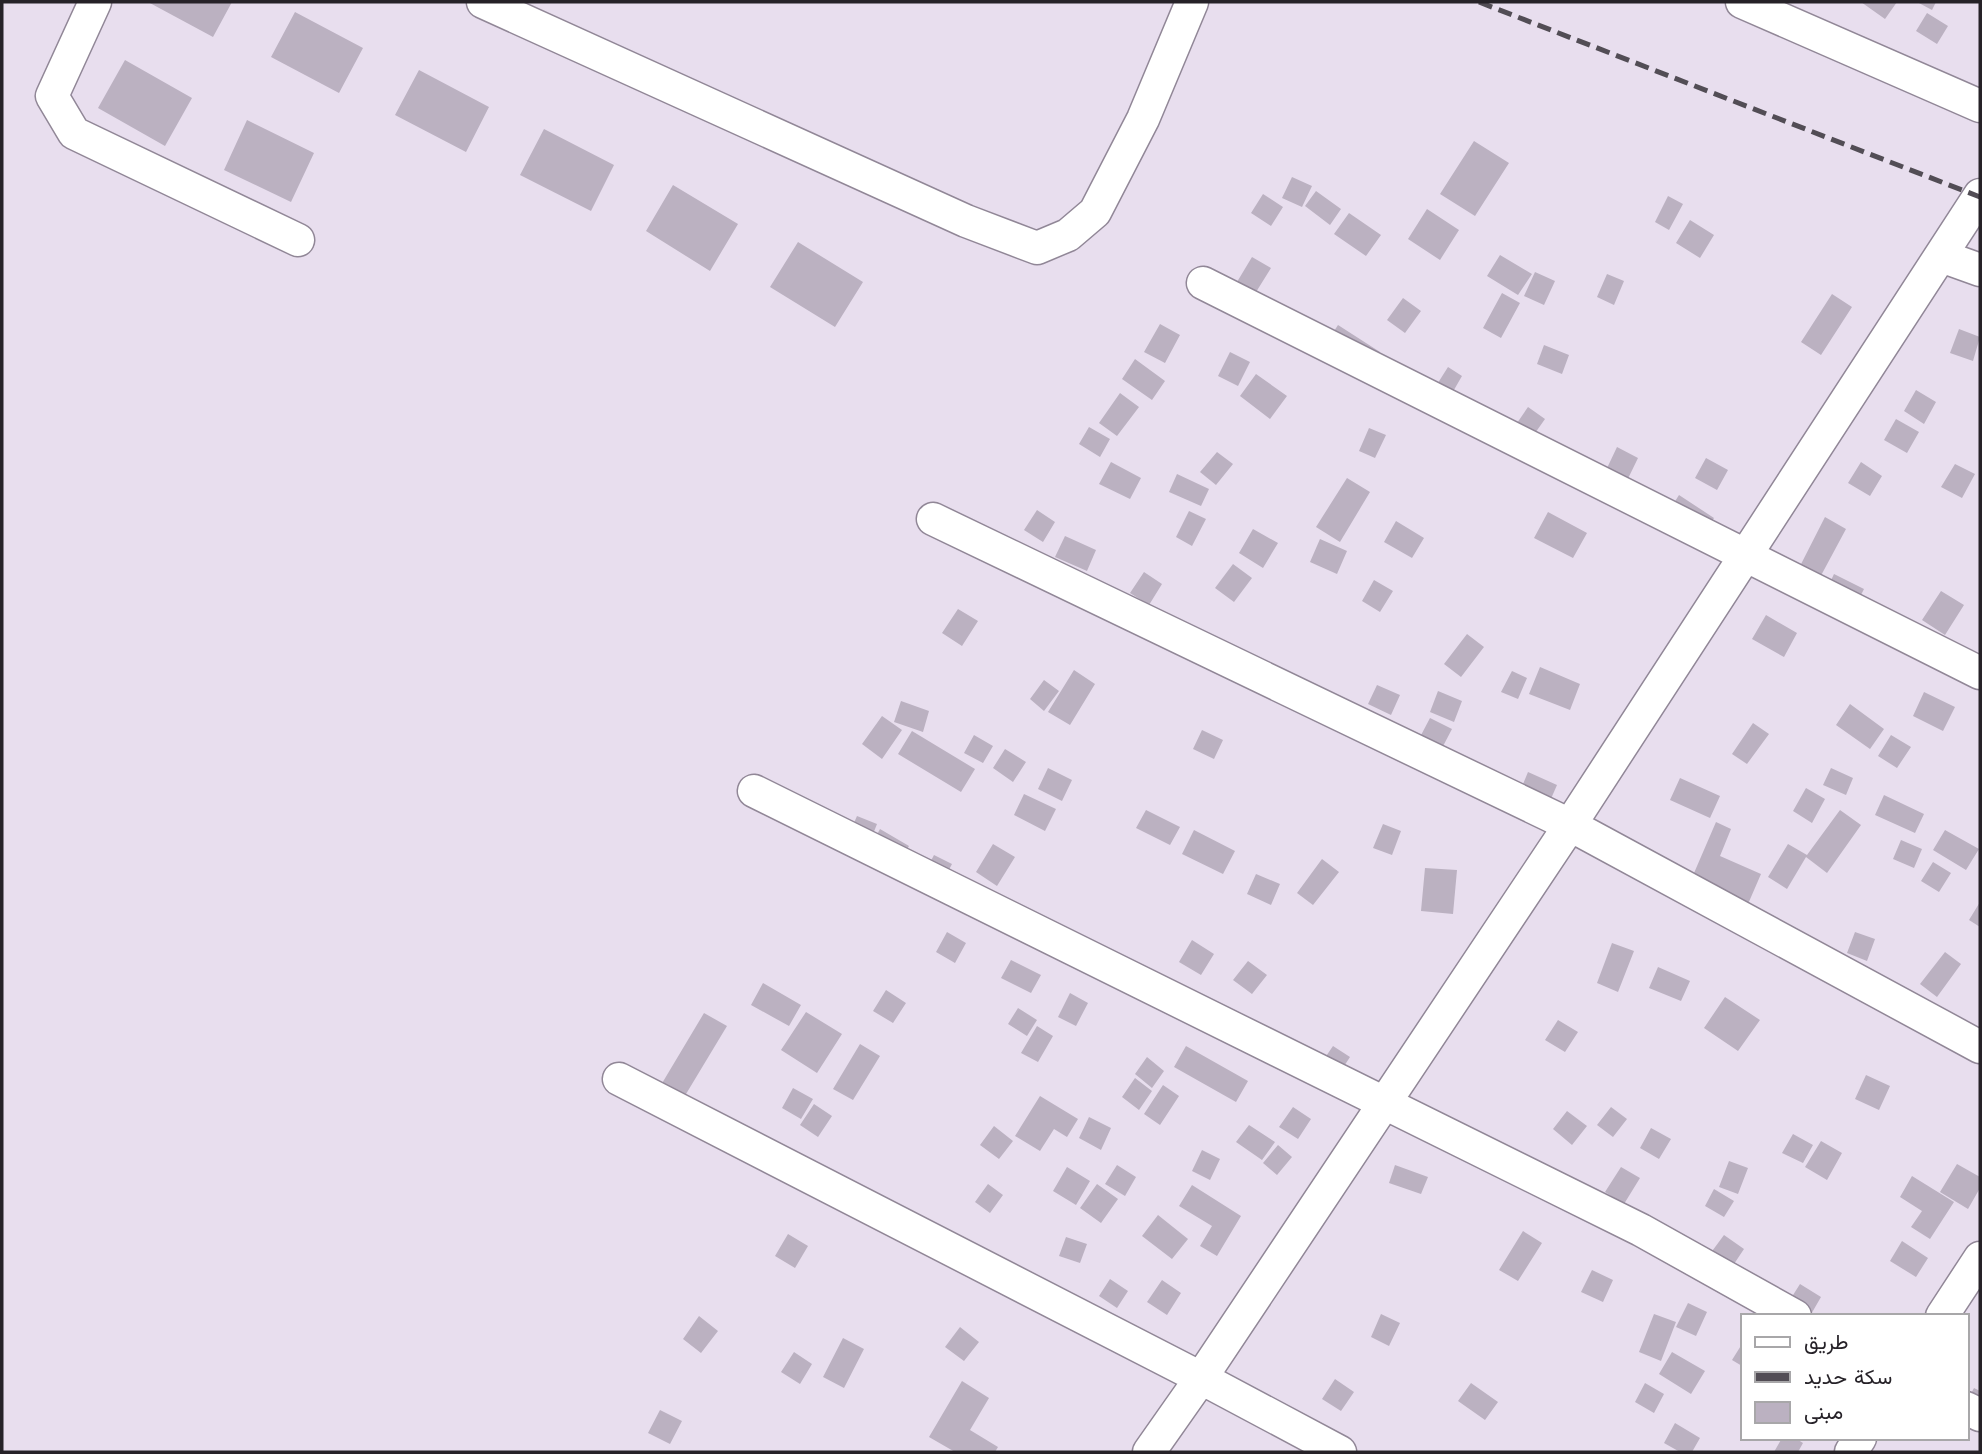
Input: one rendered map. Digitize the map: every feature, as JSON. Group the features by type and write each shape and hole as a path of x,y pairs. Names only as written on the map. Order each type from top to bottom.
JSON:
{"street":[{"path":"95,2 52,96 74,133 298,240"},
{"path":"483,2 966,221 1037,248 1068,235 1095,212 1143,119 1192,2"},
{"path":"1742,2 1980,106"},
{"path":"1149,1452 1570,825 1980,195"},
{"path":"1941,256 1980,270"},
{"path":"1203,283 1980,673"},
{"path":"933,519 1570,825 1980,1047"},
{"path":"754,791 1641,1230 1791,1314"},
{"path":"619,1079 1340,1452"},
{"path":"1943,1314 1980,1258"}],"building":[{"path":"148,2 232,2 213,37"},
{"path":"1861,2 1897,2 1885,19"},
{"path":"1917,2 1936,2 1932,10"},
{"path":"295,12 363,48 339,93 271,57"},
{"path":"1927,13 1948,26 1937,44 1916,31"},
{"path":"125,60 192,98 165,146 98,108"},
{"path":"419,70 489,107 466,152 395,115"},
{"path":"247,120 314,153 291,202 224,170"},
{"path":"544,129 614,165 591,211 520,175"},
{"path":"1474,141 1509,163 1475,216 1440,194"},
{"path":"1292,177 1312,186 1302,207 1282,198"},
{"path":"673,185 738,224 710,271 646,231"},
{"path":"1316,191 1341,209 1330,225 1305,206"},
{"path":"1263,194 1283,207 1271,226 1251,213"},
{"path":"1668,196 1683,204 1669,230 1655,222"},
{"path":"1427,209 1459,230 1440,260 1408,239"},
{"path":"1349,213 1381,235 1366,256 1334,234"},
{"path":"1690,220 1714,235 1700,258 1676,243"},
{"path":"798,242 863,282 835,327 770,287"},
{"path":"1500,255 1532,274 1518,295 1487,276"},
{"path":"1252,257 1271,268 1243,313 1225,302"},
{"path":"1535,272 1555,281 1544,305 1524,296"},
{"path":"1607,274 1624,281 1614,305 1597,297"},
{"path":"1502,293 1520,303 1501,338 1483,328"},
{"path":"1832,294 1852,307 1821,355 1801,342"},
{"path":"1403,298 1421,311 1405,333 1387,320"},
{"path":"1160,324 1180,335 1165,363 1144,352"},
{"path":"1338,325 1380,352 1366,374 1323,348"},
{"path":"1959,329 1980,337 1973,361 1950,353"},
{"path":"1544,345 1569,355 1562,374 1537,364"},
{"path":"1230,352 1250,362 1238,386 1218,376"},
{"path":"1135,359 1165,381 1152,400 1122,379"},
{"path":"1448,367 1462,376 1451,395 1436,386"},
{"path":"1256,374 1287,396 1270,419 1240,396"},
{"path":"1916,390 1936,402 1924,424 1904,411"},
{"path":"1120,393 1139,407 1117,436 1099,423"},
{"path":"1528,407 1545,419 1521,453 1504,442"},
{"path":"1896,419 1919,432 1907,453 1884,440"},
{"path":"1089,427 1110,439 1100,457 1079,444"},
{"path":"1369,428 1386,435 1375,458 1359,451"},
{"path":"1617,447 1638,458 1621,493 1600,483"},
{"path":"1217,452 1233,464 1216,485 1200,472"},
{"path":"1706,458 1728,470 1717,490 1695,478"},
{"path":"1111,462 1141,478 1130,499 1099,484"},
{"path":"1861,462 1882,476 1870,496 1848,483"},
{"path":"1955,464 1975,474 1962,498 1941,487"},
{"path":"1177,474 1209,489 1201,506 1169,492"},
{"path":"1347,478 1370,492 1340,542 1316,527"},
{"path":"1679,495 1714,518 1702,536 1667,514"},
{"path":"1037,510 1055,522 1043,542 1024,530"},
{"path":"1189,511 1206,519 1192,546 1176,537"},
{"path":"1548,512 1587,533 1573,558 1534,538"},
{"path":"1825,517 1846,529 1817,583 1797,572"},
{"path":"1396,521 1424,538 1412,558 1384,542"},
{"path":"1253,529 1278,543 1263,568 1239,553"},
{"path":"1065,536 1096,550 1087,571 1055,557"},
{"path":"1320,539 1347,551 1337,574 1310,562"},
{"path":"1233,564 1252,578 1234,602 1215,588"},
{"path":"1144,572 1162,584 1149,605 1130,593"},
{"path":"1834,574 1864,589 1853,611 1823,597"},
{"path":"1374,580 1393,591 1380,612 1362,601"},
{"path":"1941,591 1964,605 1945,635 1922,620"},
{"path":"958,609 978,621 962,646 942,633"},
{"path":"1766,615 1797,633 1784,657 1752,639"},
{"path":"1467,634 1484,647 1461,677 1444,664"},
{"path":"1540,667 1580,684 1570,710 1529,694"},
{"path":"1074,670 1095,684 1070,725 1048,712"},
{"path":"1512,671 1527,678 1518,699 1501,692"},
{"path":"1044,680 1059,691 1044,711 1030,699"},
{"path":"1377,685 1400,695 1391,715 1368,704"},
{"path":"1438,691 1462,701 1454,722 1430,712"},
{"path":"1924,692 1955,707 1943,731 1913,716"},
{"path":"901,701 929,711 923,732 894,722"},
{"path":"1850,704 1884,729 1870,749 1836,725"},
{"path":"882,716 902,730 882,759 862,744"},
{"path":"1430,718 1452,729 1441,750 1419,739"},
{"path":"1753,723 1769,734 1747,764 1732,754"},
{"path":"1202,730 1223,740 1214,759 1193,749"},
{"path":"912,731 975,769 961,792 898,754"},
{"path":"974,735 993,746 983,763 964,753"},
{"path":"1891,735 1911,747 1897,768 1878,756"},
{"path":"1005,749 1026,762 1013,782 993,768"},
{"path":"1048,768 1072,780 1062,801 1038,789"},
{"path":"1831,768 1853,778 1846,795 1823,785"},
{"path":"1528,772 1557,785 1550,801 1521,789"},
{"path":"1680,778 1720,796 1710,818 1670,800"},
{"path":"1806,788 1825,799 1812,823 1793,811"},
{"path":"1024,794 1056,809 1045,831 1014,815"},
{"path":"1884,795 1924,814 1915,833 1875,815"},
{"path":"1146,810 1180,827 1170,845 1136,828"},
{"path":"1840,810 1861,825 1827,873 1806,857 1787,889 1768,877 1788,844 1807,855"},
{"path":"857,816 877,824 867,849 846,841"},
{"path":"1716,822 1731,829 1720,856 1761,874 1748,904 1691,880"},
{"path":"1383,824 1401,831 1392,855 1373,848"},
{"path":"880,829 909,846 897,867 868,851"},
{"path":"1194,830 1235,851 1223,874 1182,854"},
{"path":"1945,830 1979,849 1966,870 1933,850"},
{"path":"1901,840 1922,849 1914,868 1893,859"},
{"path":"993,844 1015,857 997,886 976,872"},
{"path":"934,855 952,864 942,883 924,874"},
{"path":"1322,859 1339,872 1313,905 1297,893"},
{"path":"1933,862 1951,873 1939,892 1921,881"},
{"path":"1425,868 1457,870 1453,914 1421,911"},
{"path":"1256,874 1280,884 1271,905 1247,894"},
{"path":"1980,902 1980,927 1969,920"},
{"path":"947,932 966,943 955,963 936,952"},
{"path":"1855,932 1875,939 1867,961 1847,953"},
{"path":"1192,940 1214,954 1201,975 1179,962"},
{"path":"1612,943 1634,951 1618,992 1597,983"},
{"path":"1945,952 1961,964 1937,997 1920,984"},
{"path":"1011,960 1041,975 1031,993 1001,978"},
{"path":"1248,961 1267,975 1252,994 1233,980"},
{"path":"1658,967 1690,981 1681,1001 1649,988"},
{"path":"763,983 801,1005 789,1026 751,1005"},
{"path":"886,990 906,1003 893,1023 873,1011"},
{"path":"1070,993 1088,1003 1076,1026 1058,1017"},
{"path":"1725,997 1760,1020 1738,1051 1704,1028"},
{"path":"1018,1008 1037,1020 1027,1036 1008,1024"},
{"path":"806,1012 842,1034 817,1073 781,1050"},
{"path":"704,1013 727,1026 683,1099 661,1085"},
{"path":"1558,1020 1578,1032 1565,1052 1545,1040"},
{"path":"1037,1026 1053,1036 1038,1062 1021,1053"},
{"path":"860,1044 880,1056 853,1100 833,1089"},
{"path":"1186,1046 1248,1081 1236,1102 1174,1067"},
{"path":"1333,1046 1350,1057 1335,1080 1318,1068"},
{"path":"1147,1057 1164,1071 1152,1088 1135,1074"},
{"path":"1866,1075 1890,1086 1879,1110 1855,1099"},
{"path":"1135,1078 1152,1091 1139,1110 1122,1097"},
{"path":"1163,1085 1179,1096 1160,1125 1144,1114"},
{"path":"793,1088 813,1099 801,1119 782,1108"},
{"path":"1040,1096 1078,1119 1067,1137 1054,1129 1040,1151 1015,1136"},
{"path":"814,1104 832,1116 818,1137 800,1125"},
{"path":"1293,1107 1311,1119 1298,1139 1279,1127"},
{"path":"1611,1107 1627,1119 1613,1137 1597,1125"},
{"path":"1567,1111 1587,1126 1572,1145 1553,1129"},
{"path":"1089,1117 1111,1128 1101,1150 1079,1138"},
{"path":"1249,1125 1275,1142 1262,1160 1236,1142"},
{"path":"994,1126 1013,1141 999,1159 980,1145"},
{"path":"1651,1128 1671,1139 1659,1159 1640,1148"},
{"path":"1793,1134 1813,1145 1803,1163 1782,1153"},
{"path":"1821,1141 1842,1153 1827,1180 1805,1167"},
{"path":"1278,1145 1292,1157 1277,1175 1263,1163"},
{"path":"1202,1150 1220,1159 1210,1180 1192,1171"},
{"path":"1729,1161 1748,1168 1738,1194 1719,1187"},
{"path":"1957,1164 1980,1177 1980,1188 1968,1209 1940,1192"},
{"path":"1117,1165 1136,1177 1125,1196 1105,1184"},
{"path":"1395,1165 1428,1177 1421,1194 1389,1183"},
{"path":"1067,1167 1090,1181 1076,1205 1053,1191"},
{"path":"1621,1167 1640,1178 1624,1204 1605,1192"},
{"path":"1912,1176 1954,1202 1930,1239 1911,1227 1922,1211 1900,1197"},
{"path":"988,1184 1003,1195 990,1213 975,1202"},
{"path":"1097,1184 1118,1199 1101,1223 1080,1208"},
{"path":"1192,1185 1241,1216 1217,1256 1200,1246 1212,1226 1179,1206"},
{"path":"1714,1189 1734,1201 1724,1217 1705,1206"},
{"path":"1158,1215 1188,1239 1172,1259 1142,1236"},
{"path":"1523,1231 1542,1243 1518,1281 1499,1270"},
{"path":"788,1234 808,1246 795,1268 775,1256"},
{"path":"1724,1235 1744,1249 1728,1273 1707,1258"},
{"path":"1066,1237 1087,1244 1080,1263 1059,1256"},
{"path":"1902,1241 1928,1258 1916,1277 1890,1261"},
{"path":"1592,1270 1613,1280 1603,1302 1581,1292"},
{"path":"1110,1279 1128,1291 1117,1308 1099,1296"},
{"path":"1162,1280 1181,1293 1167,1315 1147,1302"},
{"path":"1800,1284 1821,1297 1811,1314 1788,1303"},
{"path":"1688,1303 1707,1312 1696,1336 1676,1327"},
{"path":"1381,1314 1400,1323 1389,1346 1371,1337"},
{"path":"1654,1314 1676,1322 1661,1361 1639,1352"},
{"path":"699,1316 718,1331 701,1353 683,1339"},
{"path":"960,1327 979,1342 964,1361 945,1347"},
{"path":"843,1338 864,1349 844,1388 823,1377"},
{"path":"1741,1346 1741,1365 1732,1360"},
{"path":"794,1352 812,1364 800,1384 781,1372"},
{"path":"1672,1352 1705,1371 1691,1394 1659,1374"},
{"path":"1335,1379 1354,1392 1341,1411 1322,1399"},
{"path":"962,1381 989,1398 970,1430 998,1447 995,1452 955,1452 929,1437"},
{"path":"1471,1383 1498,1402 1485,1420 1458,1401"},
{"path":"1645,1383 1664,1394 1654,1413 1635,1402"},
{"path":"1974,1388 1980,1391 1980,1419 1968,1405"},
{"path":"660,1410 682,1421 670,1444 648,1433"},
{"path":"1675,1423 1700,1438 1692,1452 1680,1452 1664,1443"},
{"path":"1781,1440 1798,1440 1803,1443 1798,1452 1774,1452"}],"railway":[{"path":"1479,2 1980,197"}]}
